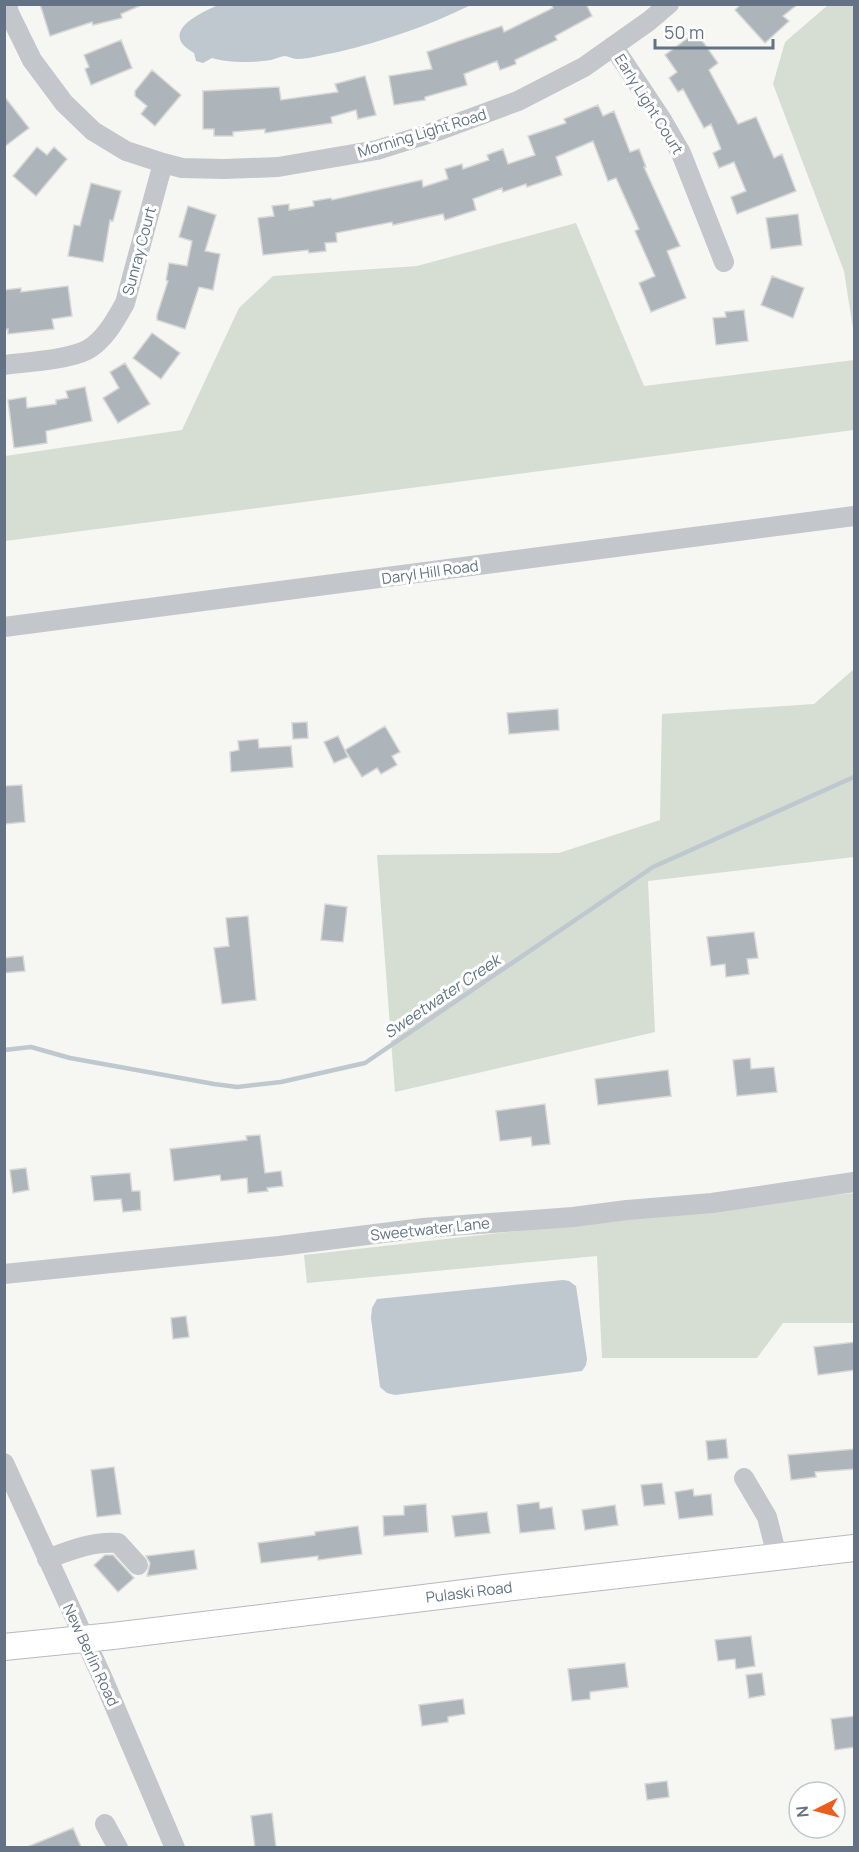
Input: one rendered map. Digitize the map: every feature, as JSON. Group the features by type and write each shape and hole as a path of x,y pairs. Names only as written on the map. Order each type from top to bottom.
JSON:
{"main road":[{"name":"Pulaski Road","path":"4,1647 855,1548"}],"street":[{"name":"Morning Light Road","path":"7,4 9,13 32,60 64,103 93,131 126,151 163,163 182,168 224,169 278,167 377,150 518,101 584,67 669,4"},
{"name":"Early Light Court","path":"613,46 681,153 724,262"},
{"name":"Sunray Court","path":"4,364 60,357 87,350 109,328 125,303 163,163"},
{"name":"Daryl Hill Road","path":"4,627 855,516"},
{"name":"Sweetwater Lane","path":"4,1274 279,1246 423,1228 573,1217 712,1203 855,1182"},
{"name":"New Berlin Road","path":"4,1463 113,1701 175,1848"},
{"path":"744,1478 767,1516 777,1556"},
{"path":"47,1559 82,1546 104,1542 118,1543 138,1564"},
{"path":"105,1824 118,1848"}],"shaded area":[{"path":"218,5 471,5 439,20 389,38 318,56 297,59 284,56 249,62 212,58 203,63 196,61 194,53 184,46 180,38 180,31 192,19"},
{"path":"828,5 854,5 854,335 844,271 773,84 785,42"},
{"path":"576,223 644,386 854,360 854,430 5,541 5,456 182,430 239,308 273,276 417,266"},
{"path":"854,669 854,857 648,881 655,1032 395,1092 377,855 559,853 660,820 662,714 814,704"},
{"path":"854,1193 854,1323 783,1323 757,1358 602,1358 597,1256 307,1283 304,1255"},
{"path":"563,1280 576,1286 587,1359 582,1371 395,1395 387,1393 380,1387 371,1318 372,1308 377,1299"}],"building":[{"path":"40,4 144,4 121,14 122,18 93,25 92,22 50,36"},
{"path":"551,4 586,4 592,16 555,36 557,40 515,60 516,64 500,70 497,61 464,74 467,85 425,97 425,100 394,105 389,76 432,69 427,52 502,26 504,32 553,8"},
{"path":"741,4 798,4 783,16 789,21 765,43 735,10"},
{"path":"696,32 718,63 709,70 738,124 756,117 774,158 782,154 796,191 737,214 731,197 746,191 734,162 719,168 713,153 721,149 711,124 704,128 683,89 678,92 669,78 677,72 665,55"},
{"path":"121,40 132,68 91,85 85,69 89,67 84,55"},
{"path":"152,70 181,95 155,126 141,114 147,106 135,96 135,91"},
{"path":"365,76 376,115 358,119 356,110 331,117 332,123 265,133 265,129 233,132 233,136 214,136 214,129 203,129 203,91 279,87 281,100 338,92 335,84"},
{"path":"4,96 29,128 4,147"},
{"path":"598,105 603,116 614,111 630,152 639,149 646,167 644,167 680,246 667,251 686,298 651,312 639,283 655,276 635,231 639,229 616,178 608,181 593,141 556,157 562,175 527,187 526,184 503,192 502,188 473,199 476,210 445,220 443,214 393,225 392,222 336,233 337,242 325,243 326,251 309,253 308,250 263,255 258,218 274,216 272,206 289,204 289,210 314,206 313,201 331,198 332,200 422,180 423,187 448,179 445,169 462,164 463,169 489,160 487,155 503,149 508,164 535,155 528,136 566,123 564,119"},
{"path":"37,147 47,155 54,147 67,159 36,196 13,176"},
{"path":"91,183 121,191 113,221 110,220 103,262 68,256 74,225 80,226"},
{"path":"188,206 216,215 205,251 220,254 213,290 199,287 185,329 157,320 157,315 168,281 166,280 169,263 187,266 192,241 179,237"},
{"path":"798,214 802,245 771,249 766,218"},
{"path":"772,276 804,288 793,318 761,305"},
{"path":"68,286 72,316 52,319 54,329 8,334 8,329 4,330 4,290 21,288 21,292"},
{"path":"744,310 748,341 716,345 713,318 726,317 725,312"},
{"path":"152,333 180,353 161,379 133,358"},
{"path":"125,363 150,404 118,423 103,398 119,388 110,372"},
{"path":"85,387 92,421 46,431 47,443 14,448 8,400 26,397 27,408 56,404 56,400 68,398 66,391"},
{"path":"558,709 559,730 509,734 507,713"},
{"path":"307,722 308,738 293,739 292,723"},
{"path":"385,726 400,752 392,756 397,765 381,774 377,768 362,777 345,750"},
{"path":"338,736 348,757 334,763 324,742"},
{"path":"258,739 259,748 291,746 293,767 231,772 230,752 239,750 238,741"},
{"path":"22,785 25,822 4,824 4,786"},
{"path":"325,904 347,907 343,942 321,940"},
{"path":"248,916 256,1000 222,1004 214,948 229,946 226,918"},
{"path":"754,932 758,958 747,959 749,974 726,977 725,964 711,966 707,937"},
{"path":"23,956 25,971 4,973 4,958"},
{"path":"750,1058 751,1069 774,1067 777,1092 737,1096 733,1060"},
{"path":"668,1070 671,1096 598,1105 595,1079"},
{"path":"545,1104 550,1144 532,1146 531,1137 500,1141 496,1111"},
{"path":"260,1135 265,1173 281,1171 283,1186 267,1188 268,1191 248,1193 247,1178 221,1181 220,1175 174,1181 170,1149 247,1140 246,1136"},
{"path":"26,1168 29,1190 13,1193 10,1170"},
{"path":"130,1173 132,1191 140,1191 141,1210 123,1212 121,1199 94,1201 91,1176"},
{"path":"186,1316 189,1337 173,1339 171,1318"},
{"path":"855,1342 855,1370 818,1375 814,1347"},
{"path":"726,1439 728,1458 708,1460 706,1441"},
{"path":"855,1449 855,1469 815,1472 816,1477 791,1480 788,1455"},
{"path":"114,1467 121,1514 97,1517 91,1470"},
{"path":"662,1483 665,1504 644,1506 641,1485"},
{"path":"693,1489 694,1496 711,1494 713,1515 679,1519 675,1492"},
{"path":"539,1502 540,1509 552,1507 555,1529 520,1533 517,1505"},
{"path":"426,1504 428,1532 384,1536 383,1516 404,1515 404,1506"},
{"path":"615,1505 618,1525 585,1530 582,1510"},
{"path":"487,1512 490,1533 455,1537 452,1516"},
{"path":"358,1526 362,1554 318,1560 318,1556 261,1563 258,1543"},
{"path":"194,1550 197,1569 147,1576 150,1563 146,1556"},
{"path":"105,1555 113,1555 134,1578 118,1592 94,1565"},
{"path":"751,1636 755,1666 736,1669 735,1659 718,1661 715,1640"},
{"path":"625,1663 628,1687 590,1692 590,1699 572,1701 568,1669"},
{"path":"762,1673 765,1695 749,1698 746,1675"},
{"path":"463,1699 465,1714 448,1717 448,1722 422,1726 419,1705"},
{"path":"855,1716 855,1747 835,1750 831,1719"},
{"path":"667,1781 669,1797 647,1800 645,1784"},
{"path":"272,1813 276,1848 255,1848 251,1816"},
{"path":"73,1828 81,1847 27,1847"}],"waterway":[{"name":"Sweetwater Creek","path":"4,1050 31,1047 70,1058 237,1087 281,1082 365,1063 653,867 854,777"}]}
